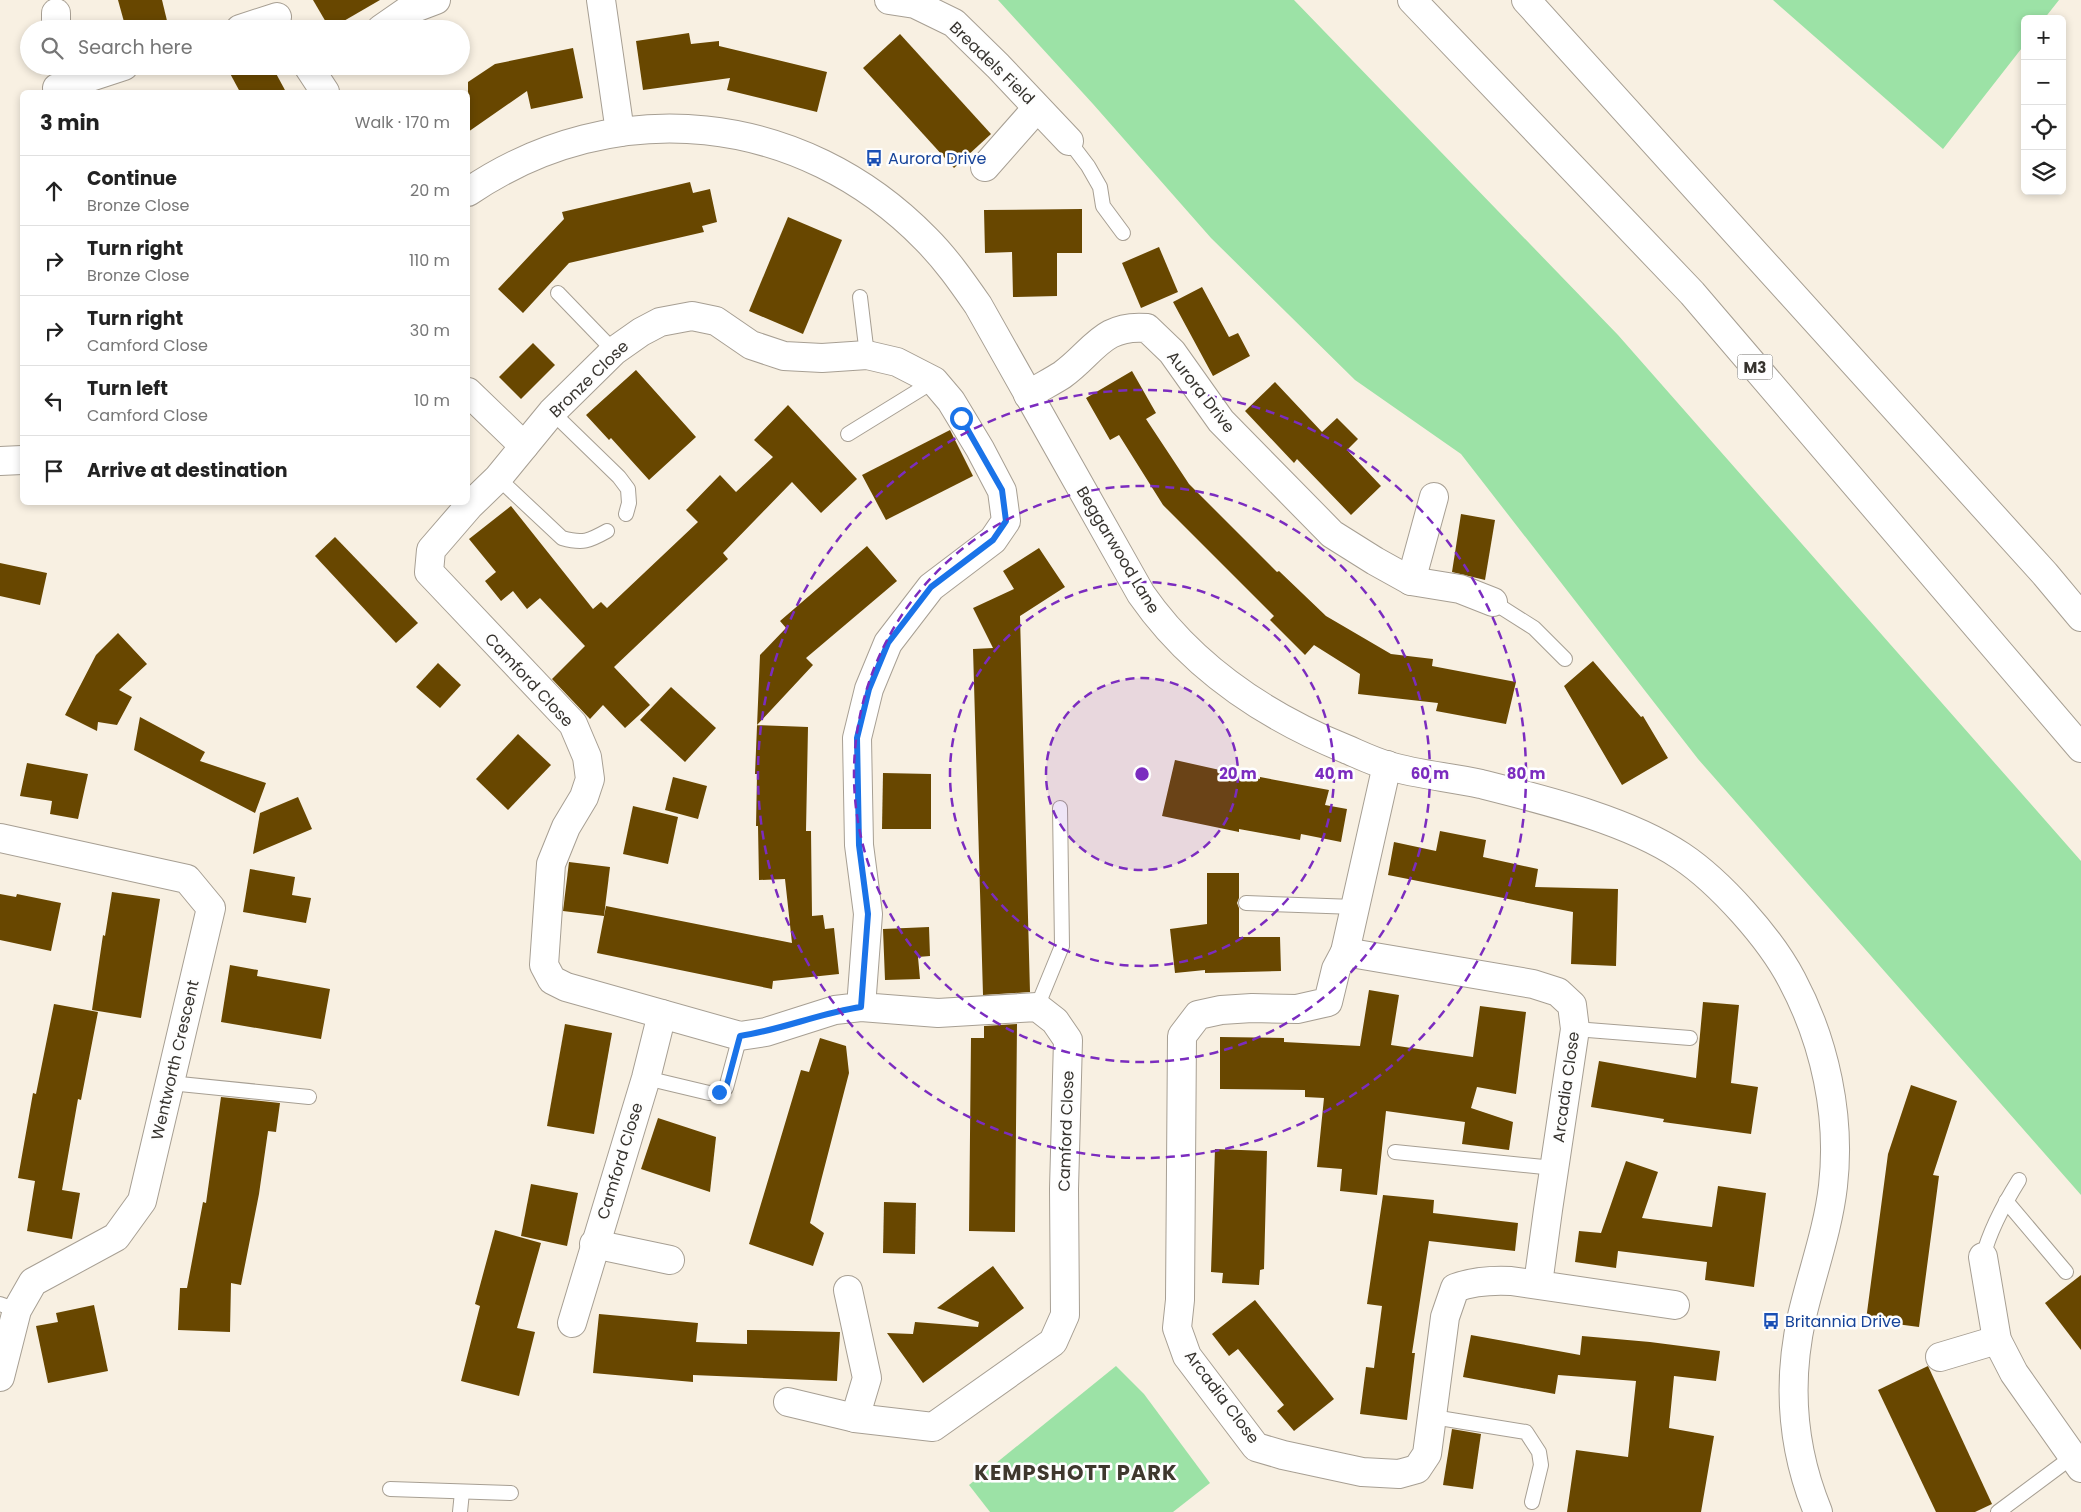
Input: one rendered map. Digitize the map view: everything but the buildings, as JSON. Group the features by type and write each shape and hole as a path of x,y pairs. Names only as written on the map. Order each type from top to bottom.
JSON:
{"main road":[{"path":"394,20 407,11 436,0"},
{"path":"601,0 620,132"},
{"name":"Breadels Field","path":"889,0 915,4 954,23 1069,141"},
{"name":"M3","path":"1412,0 1692,293 2081,748"},
{"path":"1526,0 2032,559 2081,617"},
{"path":"264,20 278,15"},
{"path":"58,82 87,75"},
{"name":"Breadels Field","path":"985,167 1038,108"},
{"name":"Beggarwood Lane","path":"470,191 488,178 523,161 557,148 620,132 671,128 702,128 770,142 810,157 845,175 898,213 926,239 950,266 978,305 1141,594 1156,616 1206,667 1268,710 1313,735 1387,766 1480,784 1606,820 1656,842 1682,857 1726,895 1772,948 1791,978 1806,1009 1819,1045 1828,1078 1835,1118 1833,1188 1826,1226 1802,1318 1794,1379 1794,1414 1797,1445 1804,1477 1818,1512"},
{"name":"Bronze Close","path":"524,446 552,412 614,352 641,332 660,322 692,316 716,321 751,345 784,356 822,358 867,355 897,362 934,381 951,401 980,449 1002,490 1006,521 993,540 931,587 888,643 869,689 857,738 859,845 868,914 861,1007"},
{"name":"Aurora Drive","path":"1028,395 1063,374 1110,333 1130,326 1147,328 1172,352 1221,421 1332,534 1375,562 1411,581 1460,590 1493,602"},
{"path":"470,394 524,446"},
{"name":"Camford Close","path":"524,446 498,478 469,506 431,550 430,572 573,724 587,757 590,779 584,797 566,827 551,864 544,965 552,980 566,987 740,1036 766,1032 835,1010 861,1007 938,1013 1037,1007 1055,1021 1068,1040 1064,1189 1065,1315 1053,1342 933,1427 855,1418 788,1402"},
{"path":"0,461 20,460"},
{"path":"1411,581 1434,497"},
{"name":"Arcadia Close","path":"1387,766 1345,952 1336,969 1328,1002 1297,1009 1252,1008 1222,1010 1198,1015 1182,1036 1180,1300 1177,1328 1187,1356 1256,1447 1283,1455 1362,1472 1399,1474 1418,1470 1427,1454 1445,1317 1455,1288 1471,1282 1491,1280 1538,1284 1675,1305"},
{"name":"Wentworth Crescent","path":"0,838 187,880 211,908 142,1201 116,1237 33,1282 8,1307 0,1377"},
{"name":"Arcadia Close","path":"1345,952 1533,984 1558,992 1572,1005 1575,1029 1538,1284"},
{"name":"Camford Close","path":"572,1323 594,1244 646,1078 662,1014"},
{"path":"594,1244 670,1260"},
{"path":"1984,1257 1996,1340 2014,1373 2077,1462"},
{"path":"848,1290 867,1378 855,1418"},
{"path":"1940,1356 1996,1340"}],"lane":[{"path":"1069,141 1088,166 1100,187 1103,206 1123,233"},
{"path":"558,293 614,352"},
{"path":"860,297 867,355"},
{"path":"848,434 934,381"},
{"path":"552,412 619,476 628,489 629,503 626,514"},
{"path":"498,478 562,538 575,542 587,542 607,531"},
{"path":"1493,602 1534,628 1565,658"},
{"path":"1037,1007 1062,946 1060,808"},
{"path":"1246,903 1355,907"},
{"path":"1575,1029 1690,1038"},
{"path":"646,1078 709,1093 719,1092 726,1088 740,1036"},
{"path":"170,1083 308,1097"},
{"path":"1395,1152 1554,1168"},
{"path":"1984,1257 1988,1240 2006,1201 2019,1180"},
{"path":"2006,1201 2066,1272"},
{"path":"1433,1417 1526,1432 1539,1452 1541,1465 1532,1502"},
{"path":"1998,1512 2077,1462"},
{"path":"390,1489 511,1494"},
{"path":"460,1512 462,1492"}],"green space":[{"path":"998,0 1294,0 1618,335 2081,861 2081,1195 1698,759 1461,454 1355,380 1211,238"},
{"path":"1773,0 2059,0 2047,15 2021,15 2021,49 1943,149"},
{"path":"1116,1366 1144,1394 1210,1483 1173,1512 990,1512 969,1485"}],"place":[{"name":"Aurora Drive","path":"874,158"},
{"name":"Britannia Drive","path":"1771,1321"}],"district":[{"name":"KEMPSHOTT PARK","path":"1076,1472"}],"route":[{"path":"719,1092 726,1088 740,1036 766,1032 835,1010 861,1007 868,914 859,845 857,738 869,689 888,643 931,587 993,540 1006,521 1002,490 961,418"}]}
